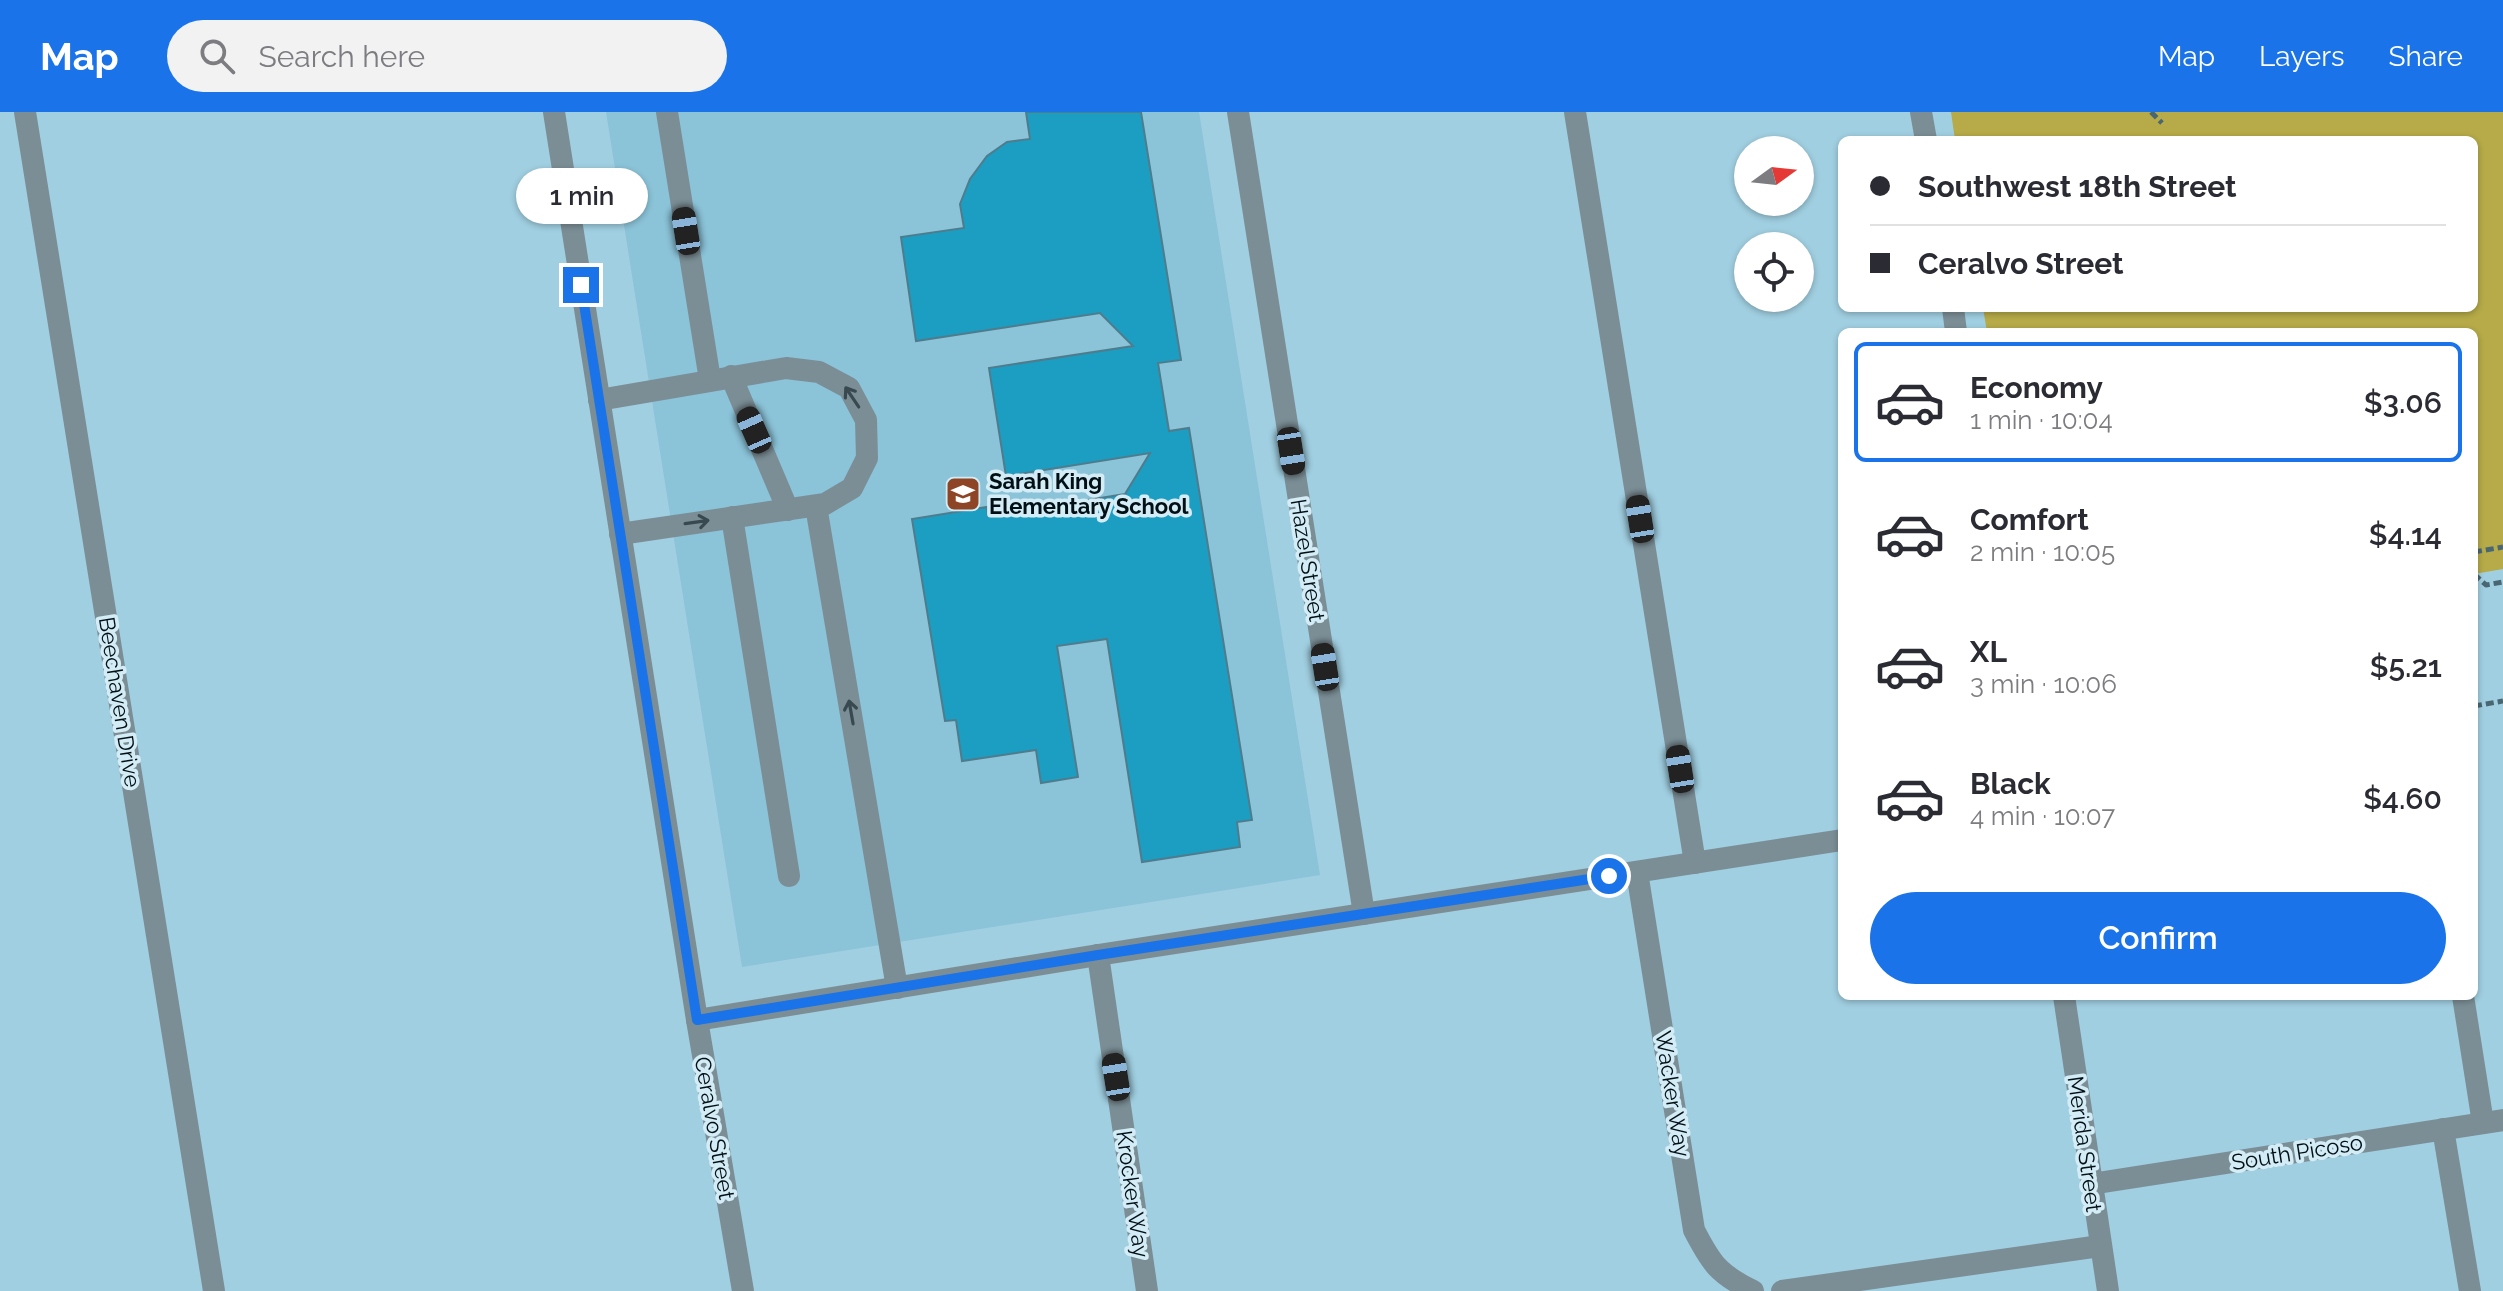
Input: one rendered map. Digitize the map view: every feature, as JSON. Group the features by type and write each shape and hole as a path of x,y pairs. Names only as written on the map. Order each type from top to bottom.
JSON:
{"street":[{"name":"Beechaven Drive","path":"25,112 214,1291"},
{"name":"Ceralvo Street","path":"554,112 697,1020 743,1291"},
{"path":"667,112 720,378 788,510"},
{"name":"Hazel Street","path":"1238,112 1364,914"},
{"path":"1575,112 1695,863"},
{"path":"1921,112 1925,136"},
{"path":"599,400 786,368 819,372 849,388 866,420 867,458 852,488 825,504 620,534"},
{"path":"816,506 897,988"},
{"path":"732,517 789,876"},
{"path":"697,1020 1838,841"},
{"name":"Wacker Way","path":"1637,872 1694,1230 1712,1264 1736,1283 1753,1291"},
{"name":"Krocker Way","path":"1098,955 1147,1291"},
{"name":"Merida Street","path":"2065,1000 2108,1291"},
{"path":"2464,1000 2493,1122"},
{"name":"South Picoso","path":"2091,1184 2493,1122"},
{"path":"2443,1129 2470,1291"},
{"path":"1782,1291 2100,1246"}],"path":[{"path":"2151,112 2162,123"},
{"path":"2478,551 2503,547"},
{"path":"2478,578 2486,585 2503,582"},
{"path":"2478,705 2503,701"}],"shaded area":[{"name":"Sarah King Elementary School","path":"606,112 1199,112 1320,875 742,967"},
{"path":"1951,112 2503,112 2503,569 2478,573 2478,328 1986,328 1984,312 2478,312 2478,136 1954,136"}],"building":[{"path":"1026,112 1141,112 1181,360 1158,363 1169,431 1189,428 1252,820 1237,822 1240,847 1142,862 1107,639 1057,646 1078,777 1041,783 1036,750 962,761 956,720 945,721 912,519 987,507 988,516 1125,494 1150,453 1006,476 989,368 1133,346 1100,313 916,341 901,237 964,228 960,204 970,179 987,156 1007,142 1030,139"}],"place":[{"name":"Sarah King Elementary School","path":"963,494"}],"route":[{"path":"581,285 697,1020 1609,876"}]}
